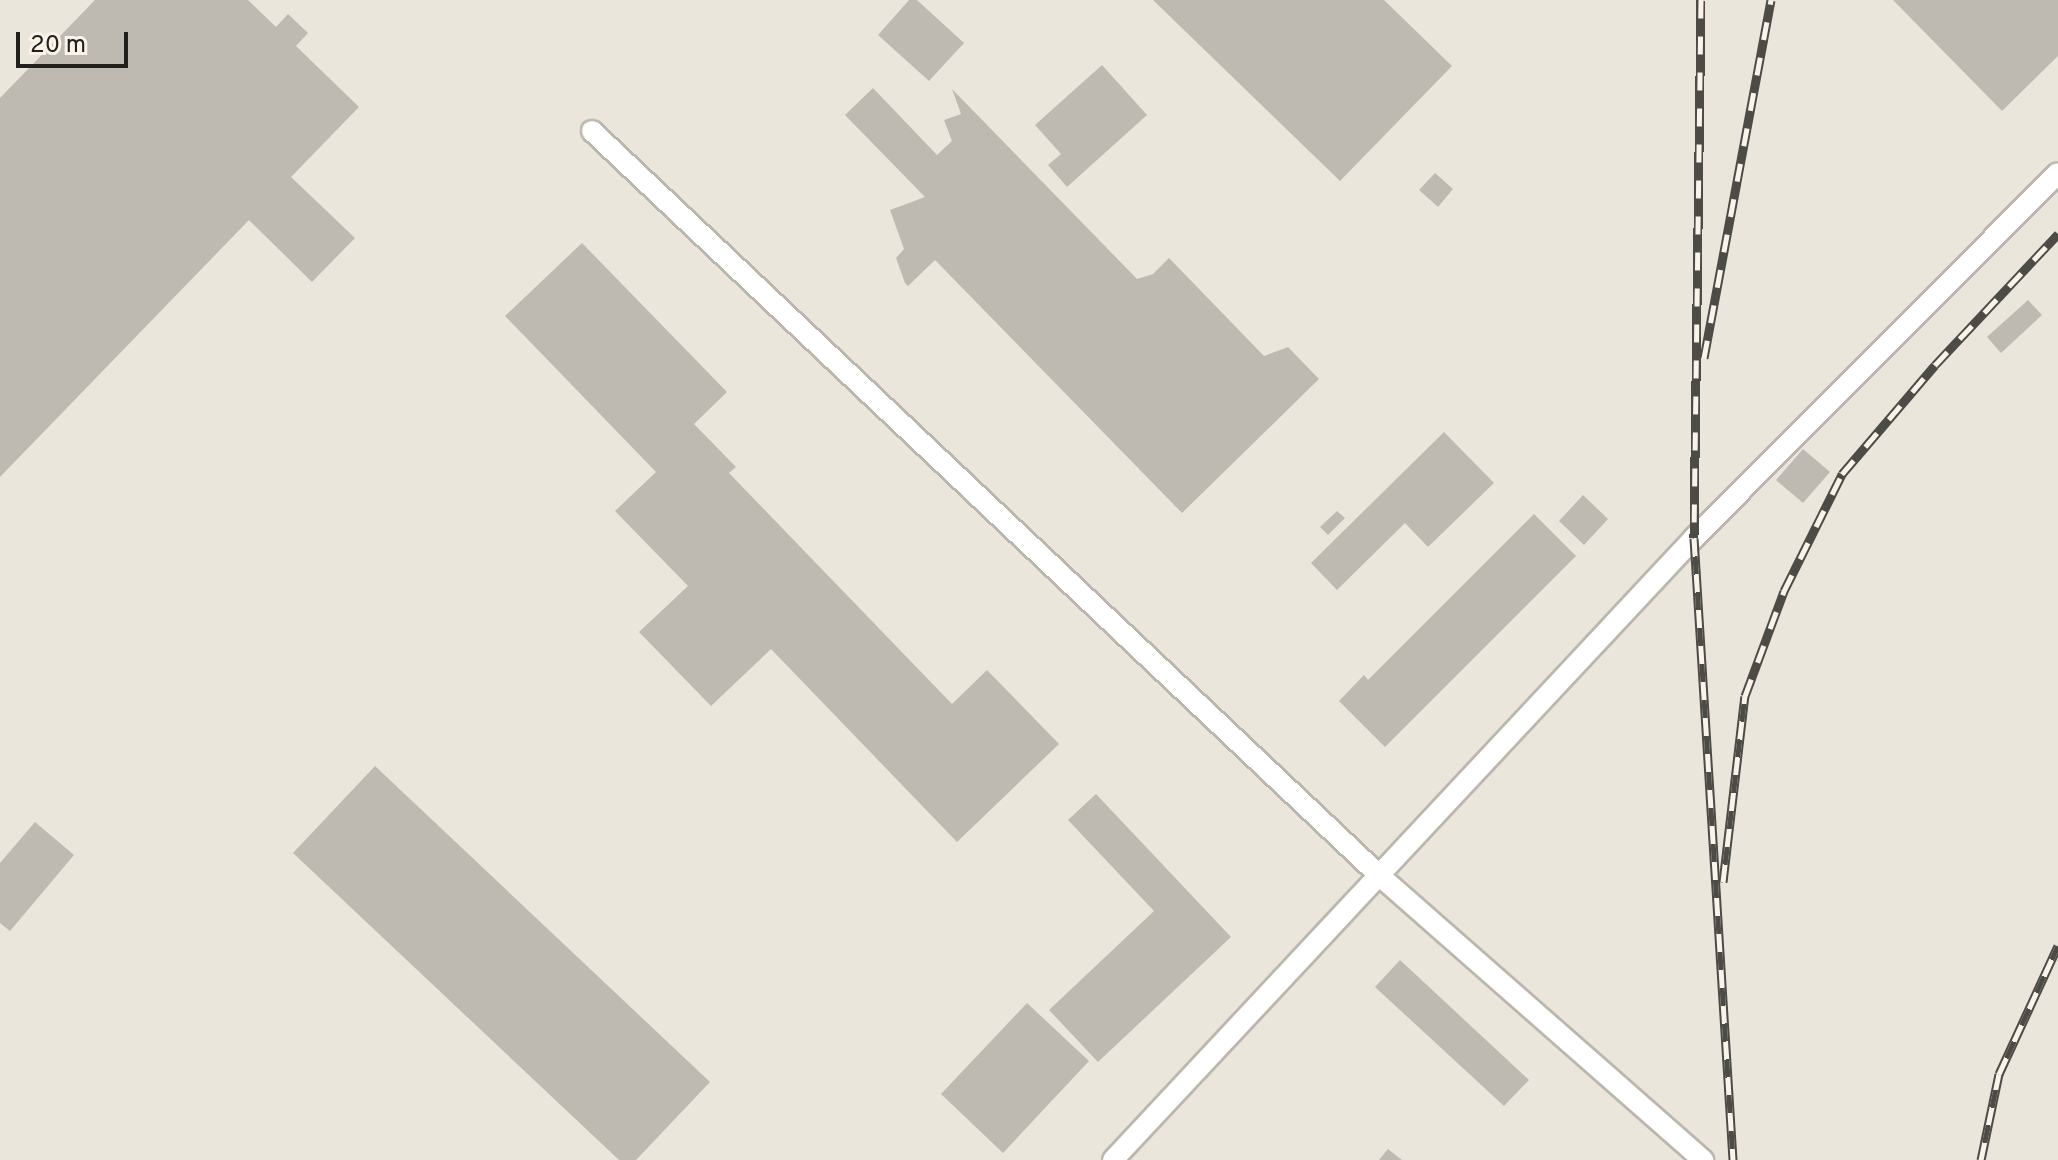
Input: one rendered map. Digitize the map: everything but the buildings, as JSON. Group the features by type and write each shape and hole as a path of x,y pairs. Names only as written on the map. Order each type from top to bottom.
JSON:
{"lane":[{"path":"592,131 1381,877 1703,1160"},
{"path":"1113,1160 1381,877 1694,538 2058,173"}],"railway":[{"path":"1701,0 1694,538 1733,1160"},
{"path":"1704,358 1771,0"},
{"path":"1723,882 1745,696 1784,591 1842,474 1935,365 2058,234"},
{"path":"1981,1160 1999,1074 2058,946"}]}
